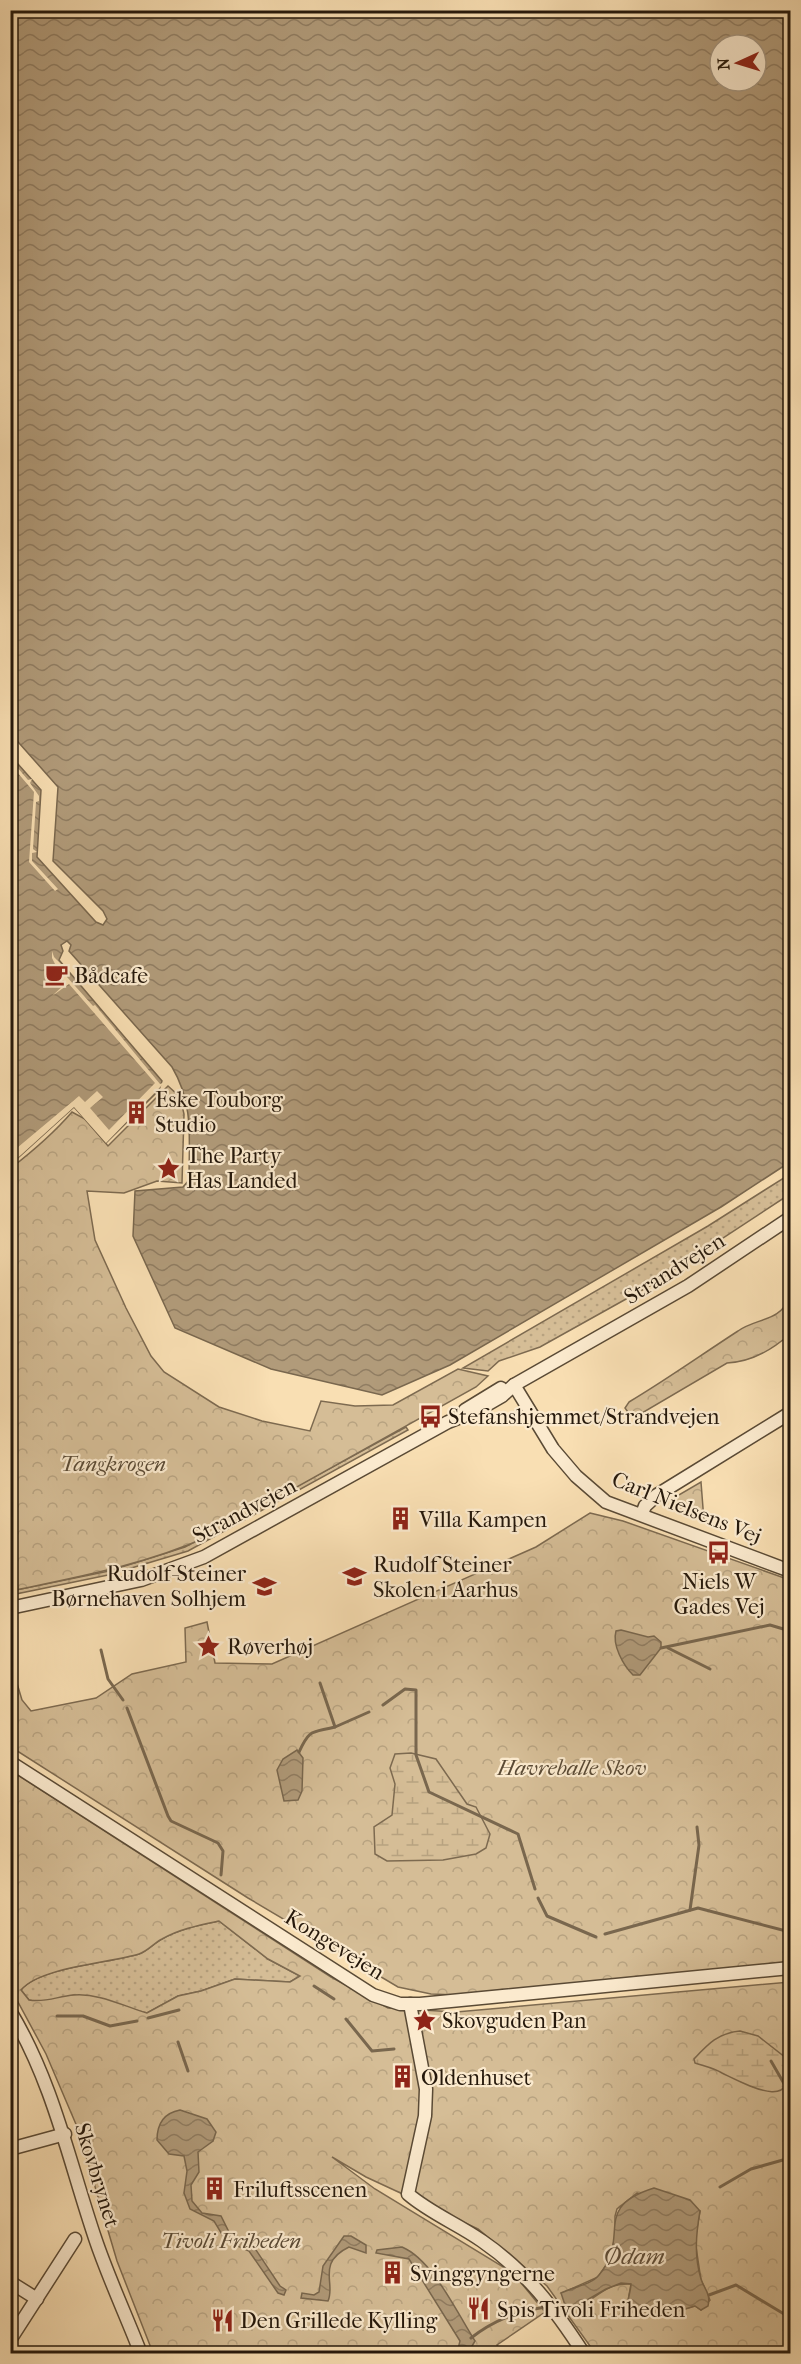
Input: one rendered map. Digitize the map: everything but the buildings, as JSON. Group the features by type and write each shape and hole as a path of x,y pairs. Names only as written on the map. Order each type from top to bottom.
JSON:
{"street":[{"name":"Strandvejen","path":"10,1608 121,1585 194,1561 448,1422 502,1396 514,1385 678,1292 790,1218"},
{"name":"Carl Nielsens Vej","path":"514,1385 552,1449 576,1476 606,1502 790,1571"},
{"path":"642,1514 645,1506 657,1496 790,1413"},
{"name":"Kongevejen","path":"10,1762 373,1995 389,2001 410,2004 790,1968"},
{"path":"410,2004 426,2089 423,2126 408,2194 483,2241 513,2264 545,2297 584,2354"},
{"name":"Skovbrynet","path":"10,2011 33,2052 65,2134 96,2239 141,2354"},
{"path":"10,2149 65,2134"},
{"path":"10,2340 75,2239"},
{"path":"10,2282 37,2299"}],"green space":[{"name":"Tangkrogen","path":"168,1086 180,1097 184,1114 182,1183 157,1181 124,1193 87,1191 95,1240 151,1356 164,1372 219,1407 262,1421 310,1431 321,1401 355,1406 393,1405 458,1369 488,1376 476,1387 207,1537 135,1563 11,1591 11,1168 43,1142 72,1112 85,1119 108,1146"},
{"path":"790,1174 790,1194 653,1284 540,1347 499,1361 488,1371 463,1368 708,1226"},
{"path":"790,1297 790,1334 776,1345 753,1358 727,1363 637,1416 630,1415 625,1408 629,1402 738,1331 780,1311"},
{"path":"406,1427 408,1430 188,1551 108,1575 11,1595 11,1591 109,1571 185,1547"},
{"path":"701,1482 704,1521 680,1512 674,1501 677,1496"},
{"name":"Havreballe Skov","path":"590,1513 623,1521 790,1580 790,1963 457,1995 431,1994 398,1987 248,1898 11,1747 11,1680 16,1680 22,1700 31,1711 96,1698 132,1674 186,1662 185,1628 207,1622 215,1663 272,1664 536,1547"},
{"path":"411,1753 436,1759 467,1804 476,1807 490,1834 486,1848 476,1854 443,1860 387,1861 375,1854 374,1827 392,1815 395,1784 390,1768 395,1754"},
{"name":"Tivoli Friheden","path":"10,1770 331,1977 388,2008 456,2012 790,1982 790,2353 595,2353 547,2286 478,2229 366,2177 332,2157 375,2189 513,2273 545,2312 497,2345 502,2353 153,2353 117,2261 78,2129 46,2054 11,1989","holes":["219,1921 268,1959 300,1976 290,1982 235,1979 178,1996 147,2013 93,1996 29,2000 21,1990 30,1982 43,1976 139,1954 175,1933","637,2193 700,2211 695,2240 701,2280 710,2300 701,2310 695,2306 659,2316 631,2310 628,2301 631,2284 611,2287 593,2298 562,2293 598,2277 607,2264 615,2238 617,2209"]},
{"path":"219,1921 268,1959 300,1976 290,1982 235,1979 178,1996 147,2013 74,1995 42,2003 29,2000 21,1990 30,1982 43,1976 139,1954 175,1933"},
{"path":"740,2031 758,2036 786,2058 788,2076 785,2086 778,2091 757,2089 695,2063 694,2059 714,2040"}],"water":[{"path":"11,11 790,11 790,1162 721,1207 450,1365 382,1395 271,1369 175,1328 133,1236 135,1191 183,1187 189,1180 189,1122 184,1094 172,1067 69,951 71,945 67,941 61,945 63,951 59,960 162,1081 159,1090 106,1143 74,1107 11,1164 10,755 41,790 37,857 96,922 103,925 107,919 103,911 53,861 58,787 11,734"},
{"path":"621,1630 648,1637 654,1636 661,1642 661,1648 640,1675 633,1675 619,1654 615,1636 616,1631"},
{"path":"297,1750 303,1758 302,1791 298,1800 284,1801 277,1770 283,1759"},
{"path":"180,2110 207,2119 216,2132 213,2141 198,2152 199,2172 191,2185 192,2201 202,2213 221,2216 232,2238 252,2244 280,2286 286,2290 284,2295 278,2293 249,2251 226,2241 214,2221 190,2209 184,2193 187,2171 184,2156 169,2154 157,2140 162,2120 174,2111"},
{"name":"Ødam","path":"654,2188 690,2200 700,2211 697,2253 701,2279 708,2294 708,2306 701,2310 695,2306 657,2316 638,2315 631,2311 628,2303 631,2284 621,2283 575,2307 565,2305 561,2293 587,2284 596,2278 608,2261 613,2248 617,2214 623,2205 635,2196"},
{"path":"344,2236 351,2236 366,2245 366,2253 349,2247 333,2260 329,2274 328,2301 301,2298 302,2293 314,2295 319,2292 323,2266"},
{"path":"402,2247 424,2263 452,2302 475,2341 468,2353 457,2353 460,2341 409,2259 376,2253 377,2250"}],"pier":[{"path":"11,760 28,780 32,779 30,783 39,796 39,801 36,802 33,849 37,852 32,853 32,861 58,889 55,891 29,862 34,792 11,765"},
{"path":"52,951 54,957 68,971 67,977 93,1006 95,1005 160,1084 165,1082 106,1143 74,1107 11,1164 11,1153 79,1096 85,1102 97,1091 103,1097 90,1108 109,1130 155,1083 69,984 52,996 65,984 52,958"}],"waterway":[{"path":"661,1648 770,1625 790,1631"},
{"path":"668,1648 710,1669"},
{"path":"101,1650 108,1679 123,1700"},
{"path":"320,1683 335,1727 369,1712"},
{"path":"383,1705 405,1689 416,1690 416,1755 429,1792 518,1834 535,1889"},
{"path":"127,1708 168,1816 171,1821 218,1843 223,1851 221,1875"},
{"path":"299,1752 309,1735 335,1727"},
{"path":"690,1910 699,1845 697,1827"},
{"path":"538,1898 547,1916 596,1937"},
{"path":"605,1934 698,1908 790,1932"},
{"path":"314,1986 334,1999"},
{"path":"148,2018 179,2010"},
{"path":"57,2016 83,2016 110,2026 137,2021"},
{"path":"346,2019 372,2051 394,2049"},
{"path":"178,2042 188,2071"},
{"path":"771,2061 790,2094"},
{"path":"720,2187 751,2169 790,2158"},
{"path":"709,2295 736,2285 789,2317"},
{"path":"471,2338 488,2326 506,2318 524,2311 545,2307"},
{"path":"786,2315 790,2333"}],"place":[{"name":"Bådcafe","path":"56,975"},
{"name":"Eske Touborg Studio","path":"137,1112"},
{"name":"The Party Has Landed","path":"168,1168"},
{"name":"Stefanshjemmet/Strandvejen","path":"430,1416"},
{"name":"Villa Kampen","path":"401,1519"},
{"name":"Niels W Gades Vej","path":"719,1552"},
{"name":"Rudolf Steiner Skolen i Aarhus","path":"355,1577"},
{"name":"Rudolf-Steiner Børnehaven Solhjem","path":"264,1586"},
{"name":"Røverhøj","path":"209,1646"},
{"name":"Skovguden Pan","path":"424,2020"},
{"name":"Oldenhuset","path":"403,2077"},
{"name":"Friluftsscenen","path":"215,2189"},
{"name":"Svinggyngerne","path":"392,2273"},
{"name":"Spis Tivoli Friheden","path":"479,2309"},
{"name":"Den Grillede Kylling","path":"222,2320"}]}
